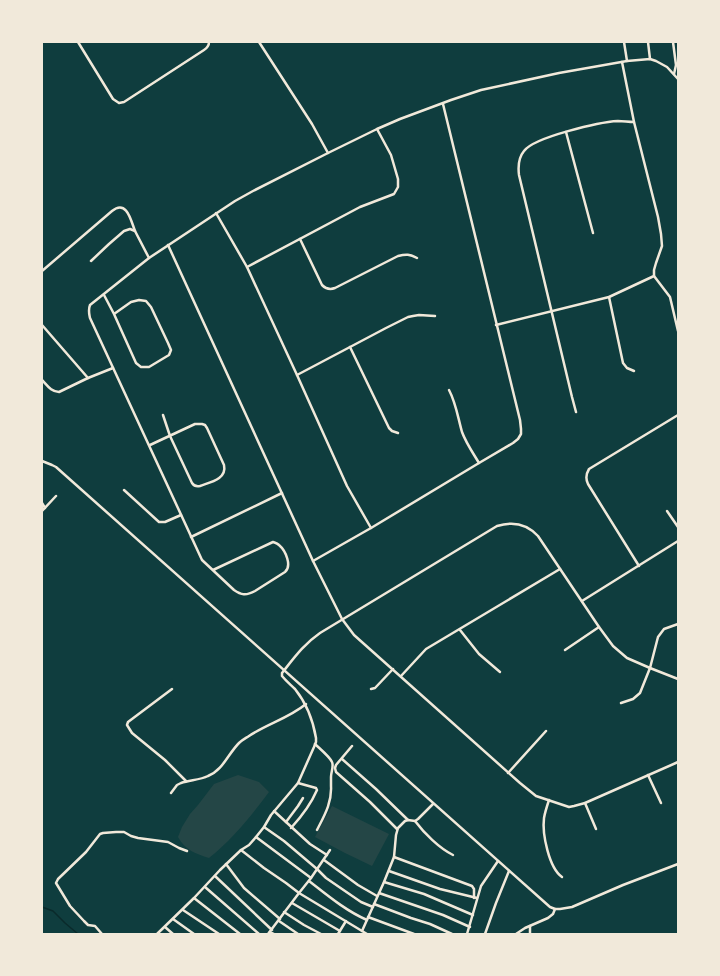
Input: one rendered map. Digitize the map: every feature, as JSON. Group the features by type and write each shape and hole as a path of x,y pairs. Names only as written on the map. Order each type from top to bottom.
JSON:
{"street":[{"path":"78,42 113,99 119,103 124,102 207,48 209,42"},
{"path":"259,42 312,124 328,153"},
{"path":"624,42 627,61"},
{"path":"648,42 650,59"},
{"path":"673,42 676,65 674,74"},
{"path":"213,570 273,542 279,544 284,552 288,564 288,570 250,594 244,595 234,590 202,560 88,312 90,306 149,258 216,213 253,191 377,129 462,96 559,73 627,61 650,59 667,67 678,79"},
{"path":"622,62 634,122 661,234 662,246 654,270 654,276 670,297 678,331"},
{"path":"312,561 510,446 521,434 521,425 443,104"},
{"path":"576,412 519,175 519,164 523,151 531,144 549,137 604,123 618,121 634,122"},
{"path":"247,267 360,207 394,194 399,184 393,162 377,129"},
{"path":"566,132 593,233"},
{"path":"42,271 112,211 121,207 127,212 149,258"},
{"path":"216,213 247,267 347,486 371,528"},
{"path":"91,261 124,231 130,229 135,231"},
{"path":"300,240 322,285 330,289 336,288 398,256 406,254 417,258"},
{"path":"168,245 312,561 342,620 354,635 508,773 540,798 574,806 678,762"},
{"path":"496,325 609,296 654,276"},
{"path":"104,295 138,366 141,368 149,367 169,355 171,350 151,307 146,301 139,300 131,302 114,314"},
{"path":"609,296 623,363 627,368 634,371"},
{"path":"297,374 386,328 413,316 435,316"},
{"path":"42,325 88,378"},
{"path":"350,347 390,430 398,433"},
{"path":"42,380 51,390 56,392 113,368"},
{"path":"448,390 455,404 463,434 470,450 479,463"},
{"path":"150,445 170,436 194,424 205,425 224,465 225,471 223,476 200,486 195,486 170,436 163,415"},
{"path":"639,566 588,484 586,474 592,467 678,415"},
{"path":"44,462 56,468 547,905 555,909 572,907 623,885 678,864"},
{"path":"124,490 159,522 165,522 181,515"},
{"path":"191,537 282,493"},
{"path":"42,511 56,496"},
{"path":"42,503 45,508"},
{"path":"666,511 678,527"},
{"path":"156,934 183,910 226,864 256,837 264,827 267,820 298,782 315,744 316,738 311,716 306,704 297,691 283,678 282,674 284,670 295,656 310,640 498,526 512,523 524,525 534,531 599,627 614,646 623,655 678,679"},
{"path":"582,601 678,541"},
{"path":"401,676 426,649 560,569"},
{"path":"621,703 633,699 640,693 650,668 658,637 664,629 678,624"},
{"path":"565,650 599,627"},
{"path":"460,630 479,654 500,672"},
{"path":"371,689 375,688 393,669"},
{"path":"172,689 128,722 127,725 132,733 186,781"},
{"path":"171,793 177,784 209,776 223,765 239,743 264,727 297,711 306,704"},
{"path":"508,773 546,731"},
{"path":"315,744 330,758 333,766 329,805 317,830"},
{"path":"352,746 336,765 336,772 370,802 397,829"},
{"path":"342,758 408,820 415,821 421,817 433,803"},
{"path":"648,775 661,803"},
{"path":"291,828 311,803 317,790 314,787 298,782"},
{"path":"286,822 302,798"},
{"path":"549,800 544,818 544,835 553,866 556,872 562,877"},
{"path":"585,802 596,829"},
{"path":"274,811 310,844 327,855"},
{"path":"362,931 394,857 397,829 401,824 408,820"},
{"path":"415,821 426,834 447,852 453,854"},
{"path":"264,827 284,841 318,869 326,878 361,902 430,924 452,934"},
{"path":"102,934 94,926 88,925 70,906 56,883 58,879 86,852 100,834 124,832 138,838 168,842 187,851"},
{"path":"256,837 311,878"},
{"path":"241,850 299,893 367,934"},
{"path":"270,932 318,869 330,850"},
{"path":"394,857 472,886 474,889 475,898 474,915 468,934"},
{"path":"324,860 358,885 377,896"},
{"path":"475,898 481,886 498,861"},
{"path":"226,864 244,888 279,920 298,934"},
{"path":"389,871 440,889 475,898"},
{"path":"485,934 509,871"},
{"path":"215,876 270,932 274,934"},
{"path":"309,881 355,914 414,934"},
{"path":"384,882 424,894 474,915"},
{"path":"205,887 259,934"},
{"path":"379,893 443,915 470,927"},
{"path":"194,898 240,934"},
{"path":"292,903 339,933 346,921"},
{"path":"516,934 551,916 555,909"},
{"path":"183,910 219,934"},
{"path":"284,912 321,934"},
{"path":"173,919 194,934"},
{"path":"530,926 530,934"},
{"path":"165,927 173,934"}],"shaded area":[{"path":"238,775 259,782 269,792 241,827 209,858 191,851 178,837 190,814 214,784"},
{"path":"332,806 389,834 372,866 315,837"}],"waterway":[{"path":"42,907 53,911 78,934"}]}
